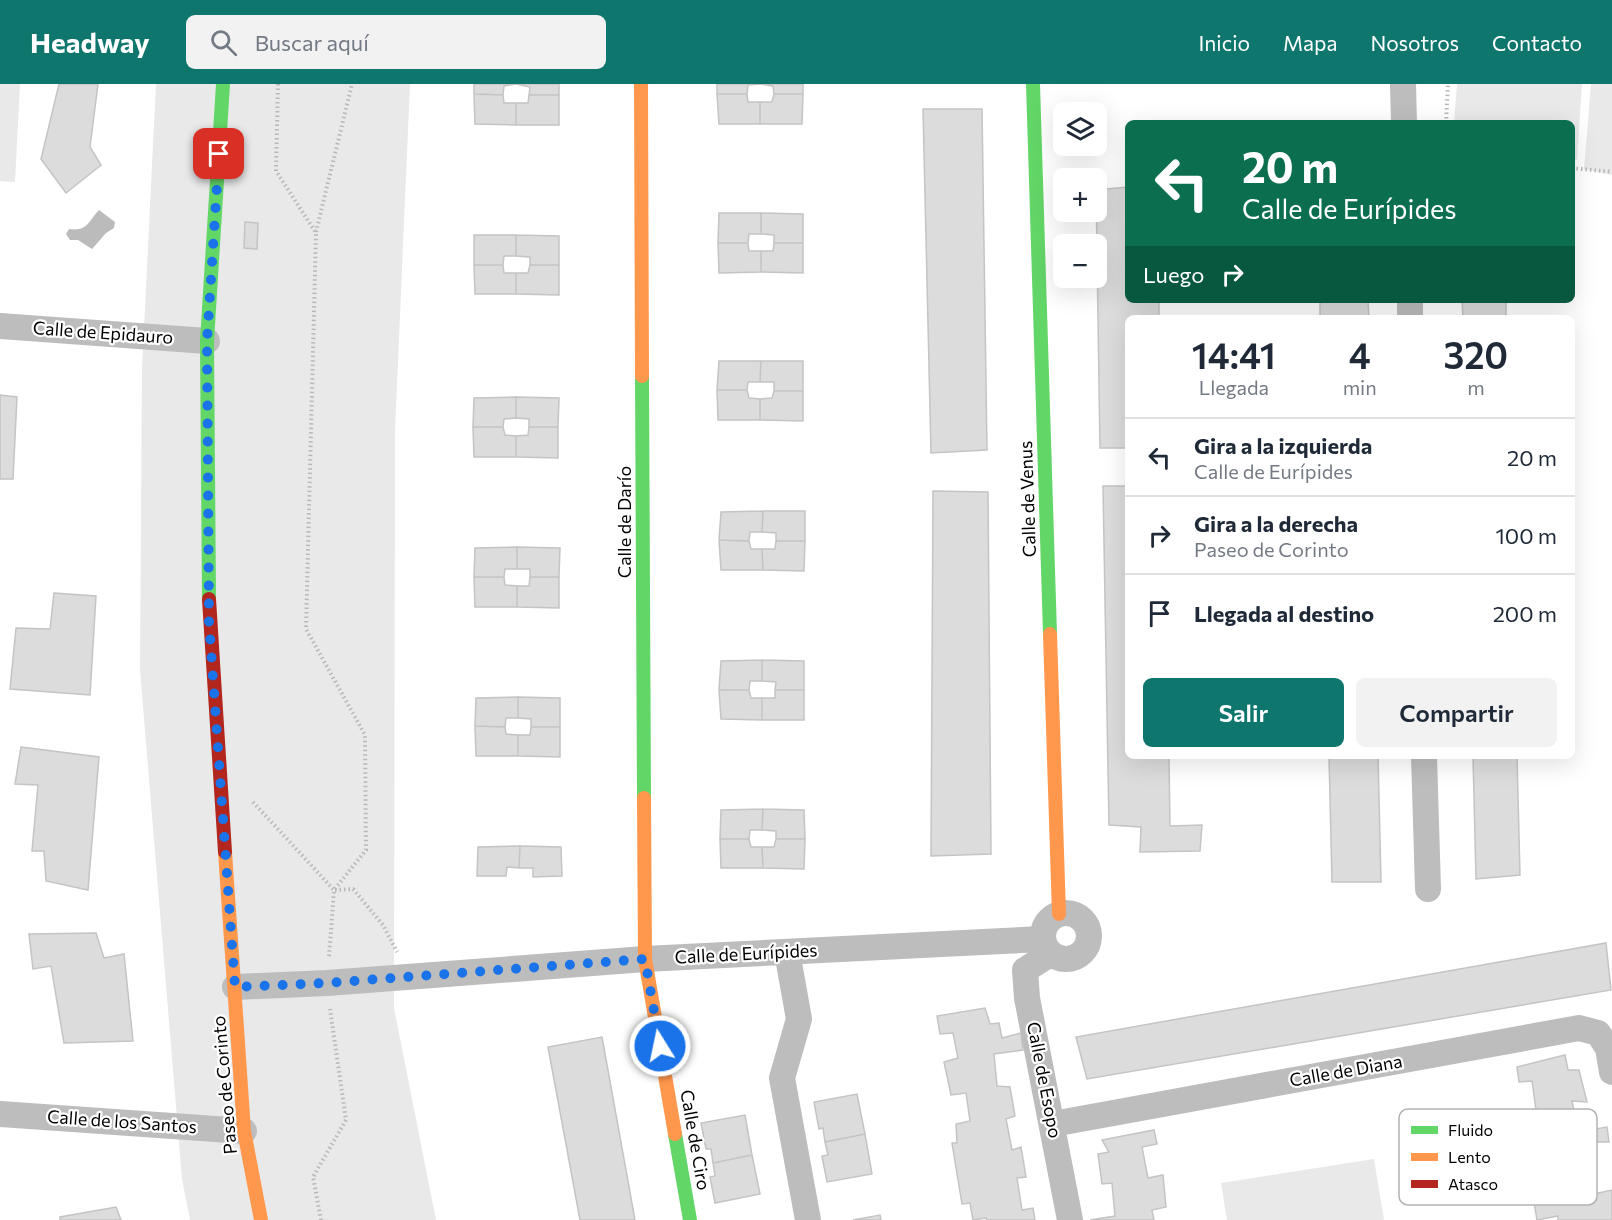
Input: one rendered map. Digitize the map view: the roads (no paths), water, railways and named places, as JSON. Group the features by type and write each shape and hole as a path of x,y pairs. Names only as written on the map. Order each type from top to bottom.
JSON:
{"street":[{"name":"Paseo de Corinto","path":"223,84 207,341 209,622 244,1131 261,1220"},
{"name":"Calle de Darío","path":"641,84 645,959"},
{"name":"Calle de Venus","path":"1033,84 1059,914"},
{"path":"1403,84 1404,120"},
{"name":"Calle de Epidauro","path":"0,326 207,341"},
{"path":"1424,759 1428,889"},
{"path":"1070,913 1080,918 1087,926 1089,936 1087,947 1080,955 1070,959 1059,959 1046,947 1046,923 1059,914 1070,913"},
{"name":"Calle de Eurípides","path":"235,987 399,978 645,959 787,952 1046,947"},
{"name":"Calle de Esopo","path":"1046,947 1025,970 1027,998 1070,1220"},
{"path":"787,952 800,1019 782,1078 808,1220"},
{"name":"Calle de Ciro","path":"645,959 690,1220"},
{"name":"Calle de Diana","path":"1053,1124 1579,1028 1598,1033 1608,1048 1612,1072"},
{"name":"Calle de los Santos","path":"0,1114 244,1131"}]}
